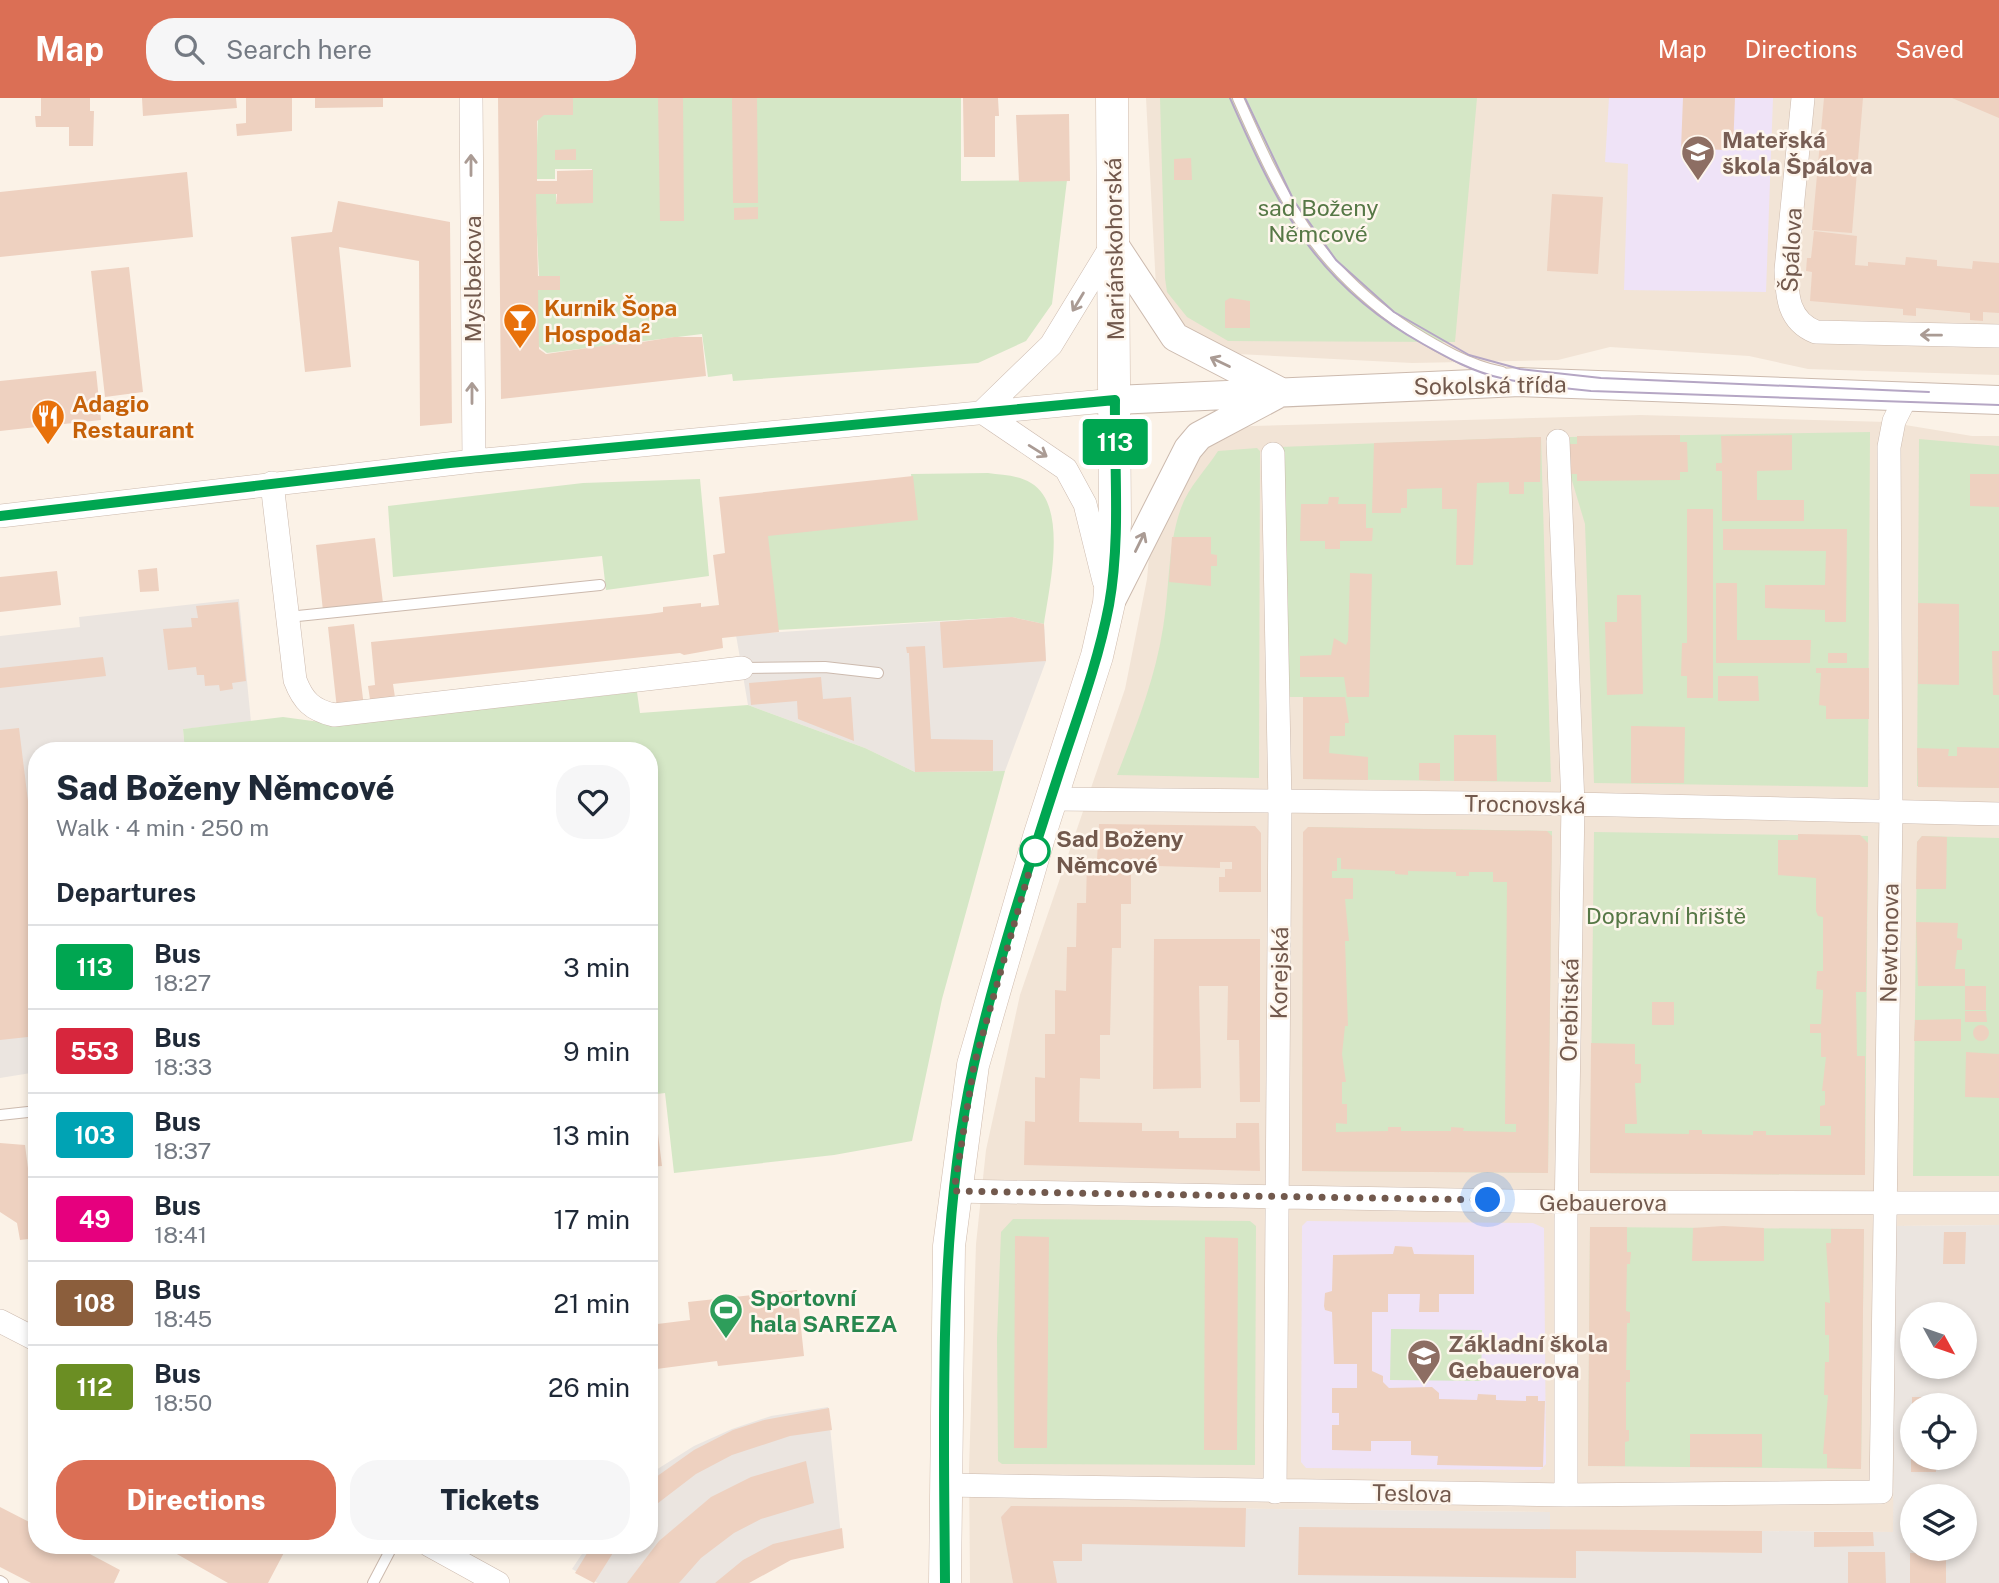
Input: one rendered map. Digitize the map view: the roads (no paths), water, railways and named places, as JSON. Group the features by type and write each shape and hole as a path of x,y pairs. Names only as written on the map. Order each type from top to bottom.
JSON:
{"main road":[{"name":"Mariánskohorská","path":"945,1583 944,1485 949,1246 954,1191 974,1065 1051,799 1097,656 1109,603 1115,524 1112,98"}],"street":[{"name":"Myslbekova","path":"471,98 474,461"},
{"name":"Špálova","path":"1803,98 1786,270 1788,301 1794,316 1816,332 1999,336"},
{"path":"1109,603 1085,504 1066,469 982,412 1051,345 1114,243 1175,337 1282,392"},
{"name":"Sokolská třída","path":"0,516 474,461 1115,400 1564,382 1999,400"},
{"path":"1109,603 1188,449 1199,436 1282,392"},
{"name":"Newtonova","path":"1881,1492 1891,812 1889,447 1894,421 1906,397"},
{"name":"Orebitská","path":"1558,441 1573,804 1566,1202 1566,1495"},
{"name":"Korejská","path":"1273,454 1280,803 1275,1492"},
{"path":"272,483 295,680 301,698 317,711 334,715 742,668"},
{"name":"Trocnovská","path":"1051,799 1573,804 1999,814"},
{"name":"Gebauerova","path":"954,1191 1566,1202 1999,1203"},
{"path":"0,1321 28,1335"},
{"name":"Teslova","path":"944,1485 1566,1495 1881,1492"},
{"path":"445,1554 498,1583"}],"lane":[{"path":"1238,98 1276,184 1305,233 1328,262 1363,296 1456,357 1491,370 1564,382"},
{"path":"288,617 600,584"},
{"path":"742,668 825,667 878,673"},
{"path":"0,1115 28,1112"},
{"path":"373,1583 388,1554"}],"tram line":[{"path":"1230,98 1284,208 1327,269 1354,296 1386,321 1423,344 1471,368 1512,380 1591,391 1999,405"},
{"path":"1245,98 1294,201 1336,260 1394,312 1469,355 1520,369 1601,378 1929,392"}],"place":[{"name":"Mateřská škola Špálova","path":"1698,182"},
{"name":"Kurnik Šopa Hospoda²","path":"520,350"},
{"name":"Adagio Restaurant","path":"48,446"},
{"name":"Sad Boženy Němcové","path":"1035,851"},
{"name":"Sportovní hala SAREZA","path":"726,1340"},
{"name":"Základní škola Gebauerova","path":"1424,1386"}],"park label":[{"name":"sad Boženy Němcové","path":"1318,220"},
{"name":"Dopravní hřiště","path":"1666,915"}]}
